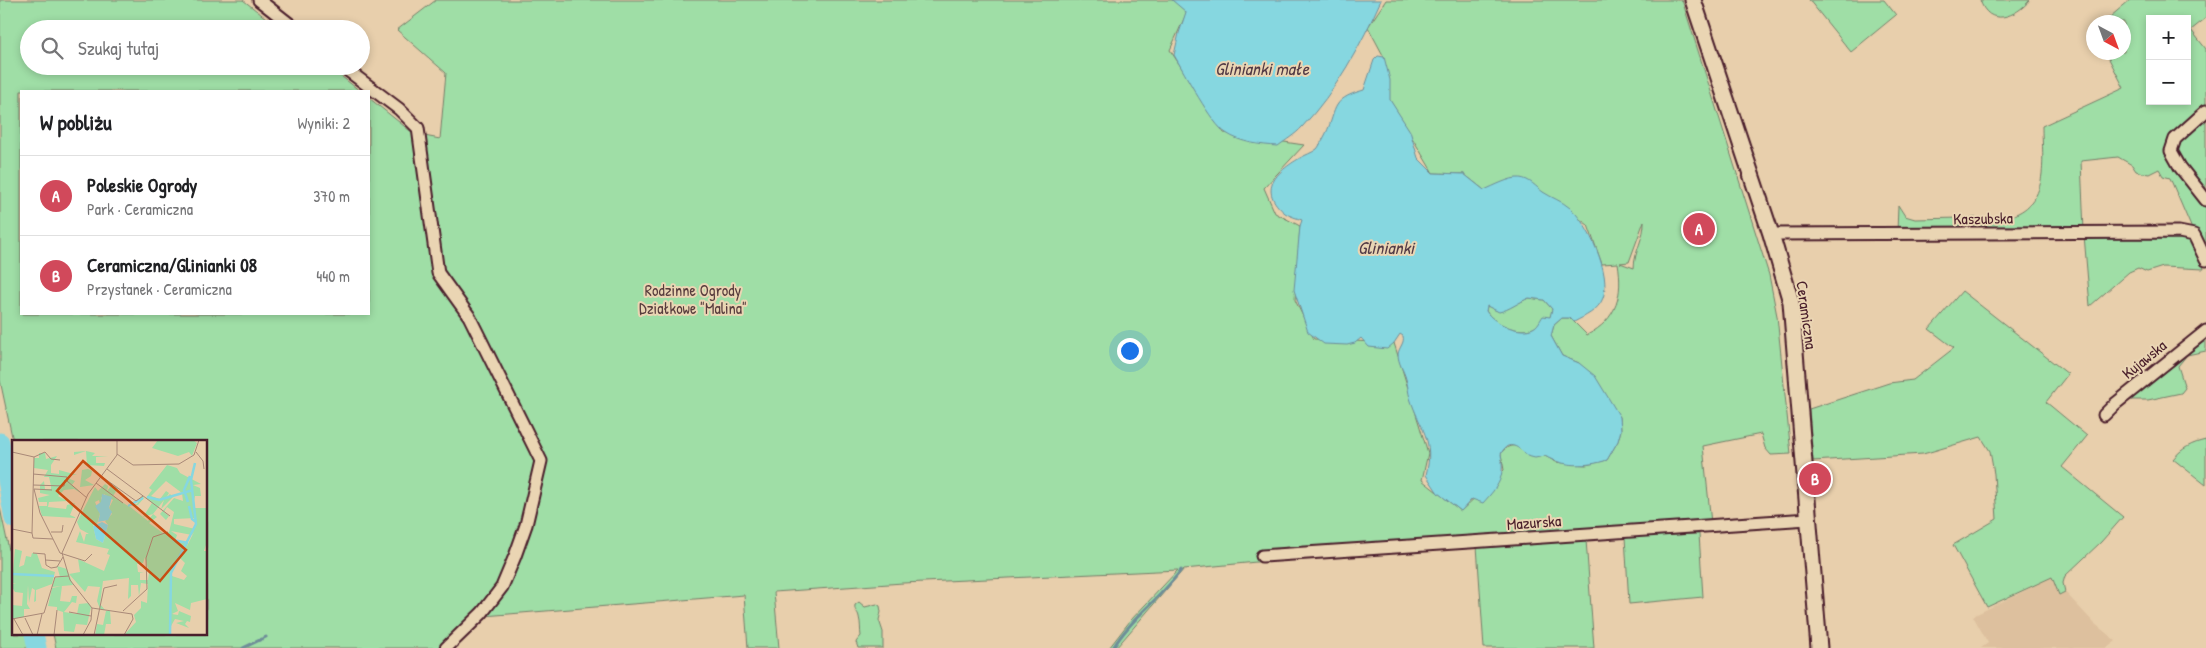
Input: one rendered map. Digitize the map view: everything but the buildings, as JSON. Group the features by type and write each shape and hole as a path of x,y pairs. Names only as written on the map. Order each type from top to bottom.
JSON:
{"street":[{"path":"259,0 285,20"},
{"name":"Ceramiczna","path":"1693,0 1771,234 1791,302 1819,648"},
{"path":"354,75 399,109 418,128 438,273 470,316 541,461 526,525 502,587 482,613 446,648"},
{"path":"2206,111 2175,139 2172,151 2180,167 2206,200"},
{"name":"Kaszubska","path":"1771,234 2180,232 2194,235 2206,260"},
{"name":"Kujawska","path":"2104,415 2206,330"},
{"name":"Mazurska","path":"1262,556 1808,519"}],"shaded area":[{"path":"2052,577 2059,595 2065,592 2095,624 2116,641 2107,648 1981,648 1988,643 1973,616"}],"green space":[{"name":"Rodzinne Ogrody Działkowe \"Malina\"","path":"0,0 243,0 269,20 20,20 20,75 340,75 359,90 20,90 20,315 370,315 370,99 414,134 440,139 446,73 397,30 436,0 1173,0 1187,12 1170,50 1224,133 1304,145 1264,188 1275,213 1300,226 1295,300 1314,339 1394,343 1428,453 1422,480 1461,511 1504,470 1501,454 1506,448 1516,446 1524,452 1545,456 1556,462 1586,465 1607,460 1618,441 1621,430 1620,417 1579,363 1562,356 1551,336 1554,325 1562,318 1570,318 1587,335 1606,321 1616,305 1619,295 1618,263 1602,264 1588,225 1542,192 1484,190 1464,174 1433,173 1385,92 1384,57 1368,27 1386,0 1682,0 1769,275 1777,316 1791,454 1771,455 1765,448 1761,434 1703,446 1711,523 1440,540 1439,537 1433,545 1184,569 1116,648 1109,648 1130,621 1178,570 903,583 774,592 779,648 748,648 744,595 484,616 443,648 56,648 53,636 208,636 208,440 13,440 0,380","holes":["1644,221 1634,268 1620,263 1629,262"]},
{"path":"1809,0 1884,0 1896,15 1851,52"},
{"path":"1980,0 2030,0 2018,11 2010,15 1996,17 1984,9"},
{"path":"2130,0 2206,0 2206,18 2191,30 2206,49 2206,108 2168,150 2206,204 2206,252 2192,229 2170,178 2163,176 2159,169 2149,174 2136,171 2132,165 2118,157 2081,161 2084,231 1897,233 1898,205 1905,216 1915,219 2007,217 2021,211 2031,203 2037,193 2041,180 2043,167 2042,126 2124,88 2110,60 2131,60 2131,15 2112,15"},
{"path":"2206,115 2206,196 2180,164 2176,143"},
{"path":"2084,235 2189,239 2201,256 2204,269 2163,267 2147,272 2138,268 2129,272 2090,306"},
{"path":"1962,291 2068,374 2046,402 2087,436 2062,467 2123,517 2101,542 2065,576 2063,583 2065,592 2059,595 2052,577 1987,607 1953,545 1997,519 1994,474 1990,451 1981,437 1923,454 1813,461 1809,409 1889,383 1913,380 1954,348 1929,329"},
{"path":"1529,298 1544,300 1552,309 1549,318 1531,329 1519,330 1506,326 1494,320 1486,311 1487,306 1500,311"},
{"path":"2206,340 2206,351 2187,355"},
{"path":"2187,355 2178,366 2185,388 2181,393 2148,400 2130,400"},
{"path":"2206,440 2206,485 2173,459 2188,446"},
{"path":"0,508 12,564 12,636 27,636 29,648 0,648"},
{"path":"1699,534 1703,597 1629,604 1625,537"},
{"path":"1586,540 1594,648 1484,648 1477,546"},
{"path":"859,602 865,607 877,604 880,606 879,620 883,632 883,648 858,648 856,642 861,636 859,615 855,605"}],"water":[{"name":"Glinianki małe","path":"1172,0 1381,0 1365,34 1337,83 1300,130 1278,146 1238,139 1226,133 1213,120 1174,55 1186,12"},
{"name":"Glinianki","path":"1378,56 1384,57 1390,80 1390,100 1410,131 1418,158 1433,173 1464,174 1484,190 1512,179 1524,179 1567,206 1577,215 1591,237 1597,250 1604,276 1605,288 1601,303 1595,310 1574,322 1570,318 1562,318 1554,325 1551,336 1562,356 1579,363 1595,376 1620,417 1621,430 1618,441 1607,460 1583,465 1567,464 1545,456 1535,458 1527,456 1514,446 1507,446 1501,454 1502,469 1497,486 1483,503 1472,499 1461,511 1438,493 1426,475 1429,452 1428,443 1410,398 1407,381 1398,357 1403,336 1400,334 1387,349 1369,347 1361,338 1355,343 1347,345 1324,344 1308,332 1294,290 1302,220 1285,213 1277,205 1272,197 1271,189 1277,175 1291,163 1318,148 1339,103 1344,98 1364,90 1374,60","holes":["1529,298 1544,300 1552,309 1550,317 1543,316 1536,326 1528,330 1507,327 1494,320 1486,311 1487,306 1499,312 1503,311"]}],"waterway":[{"path":"0,442 12,508"},
{"path":"1113,648 1128,627 1181,570"},
{"path":"34,636 37,648"},
{"path":"243,648 266,637"}],"place":[{"name":"Poleskie Ogrody","path":"1699,229"},
{"name":"Ceramiczna/Glinianki 08","path":"1815,479"}]}
